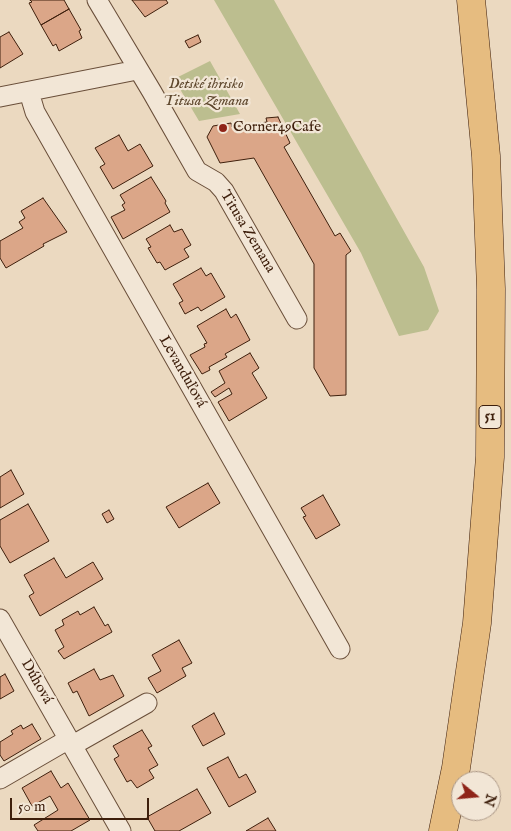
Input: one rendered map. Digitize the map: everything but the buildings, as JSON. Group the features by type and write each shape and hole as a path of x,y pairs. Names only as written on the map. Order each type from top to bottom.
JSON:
{"main road":[{"name":"51","path":"443,831 456,768 477,623 490,457 491,289 486,156 471,0"}],"street":[{"name":"Titusa Zemana","path":"97,0 197,171 216,182 224,191 297,319"},
{"path":"0,97 138,70"},
{"name":"Levanduľová","path":"30,92 35,112 340,650"},
{"name":"Dúhová","path":"0,619 121,831"},
{"path":"0,779 147,702"}],"green space":[{"path":"214,0 274,0 424,267 439,311 428,330 399,336 361,253"},
{"name":"Detské ihrisko Titusa Zemana","path":"210,61 240,114 199,121 174,79"}],"place":[{"name":"Corner49Cafe","path":"223,128"}]}
